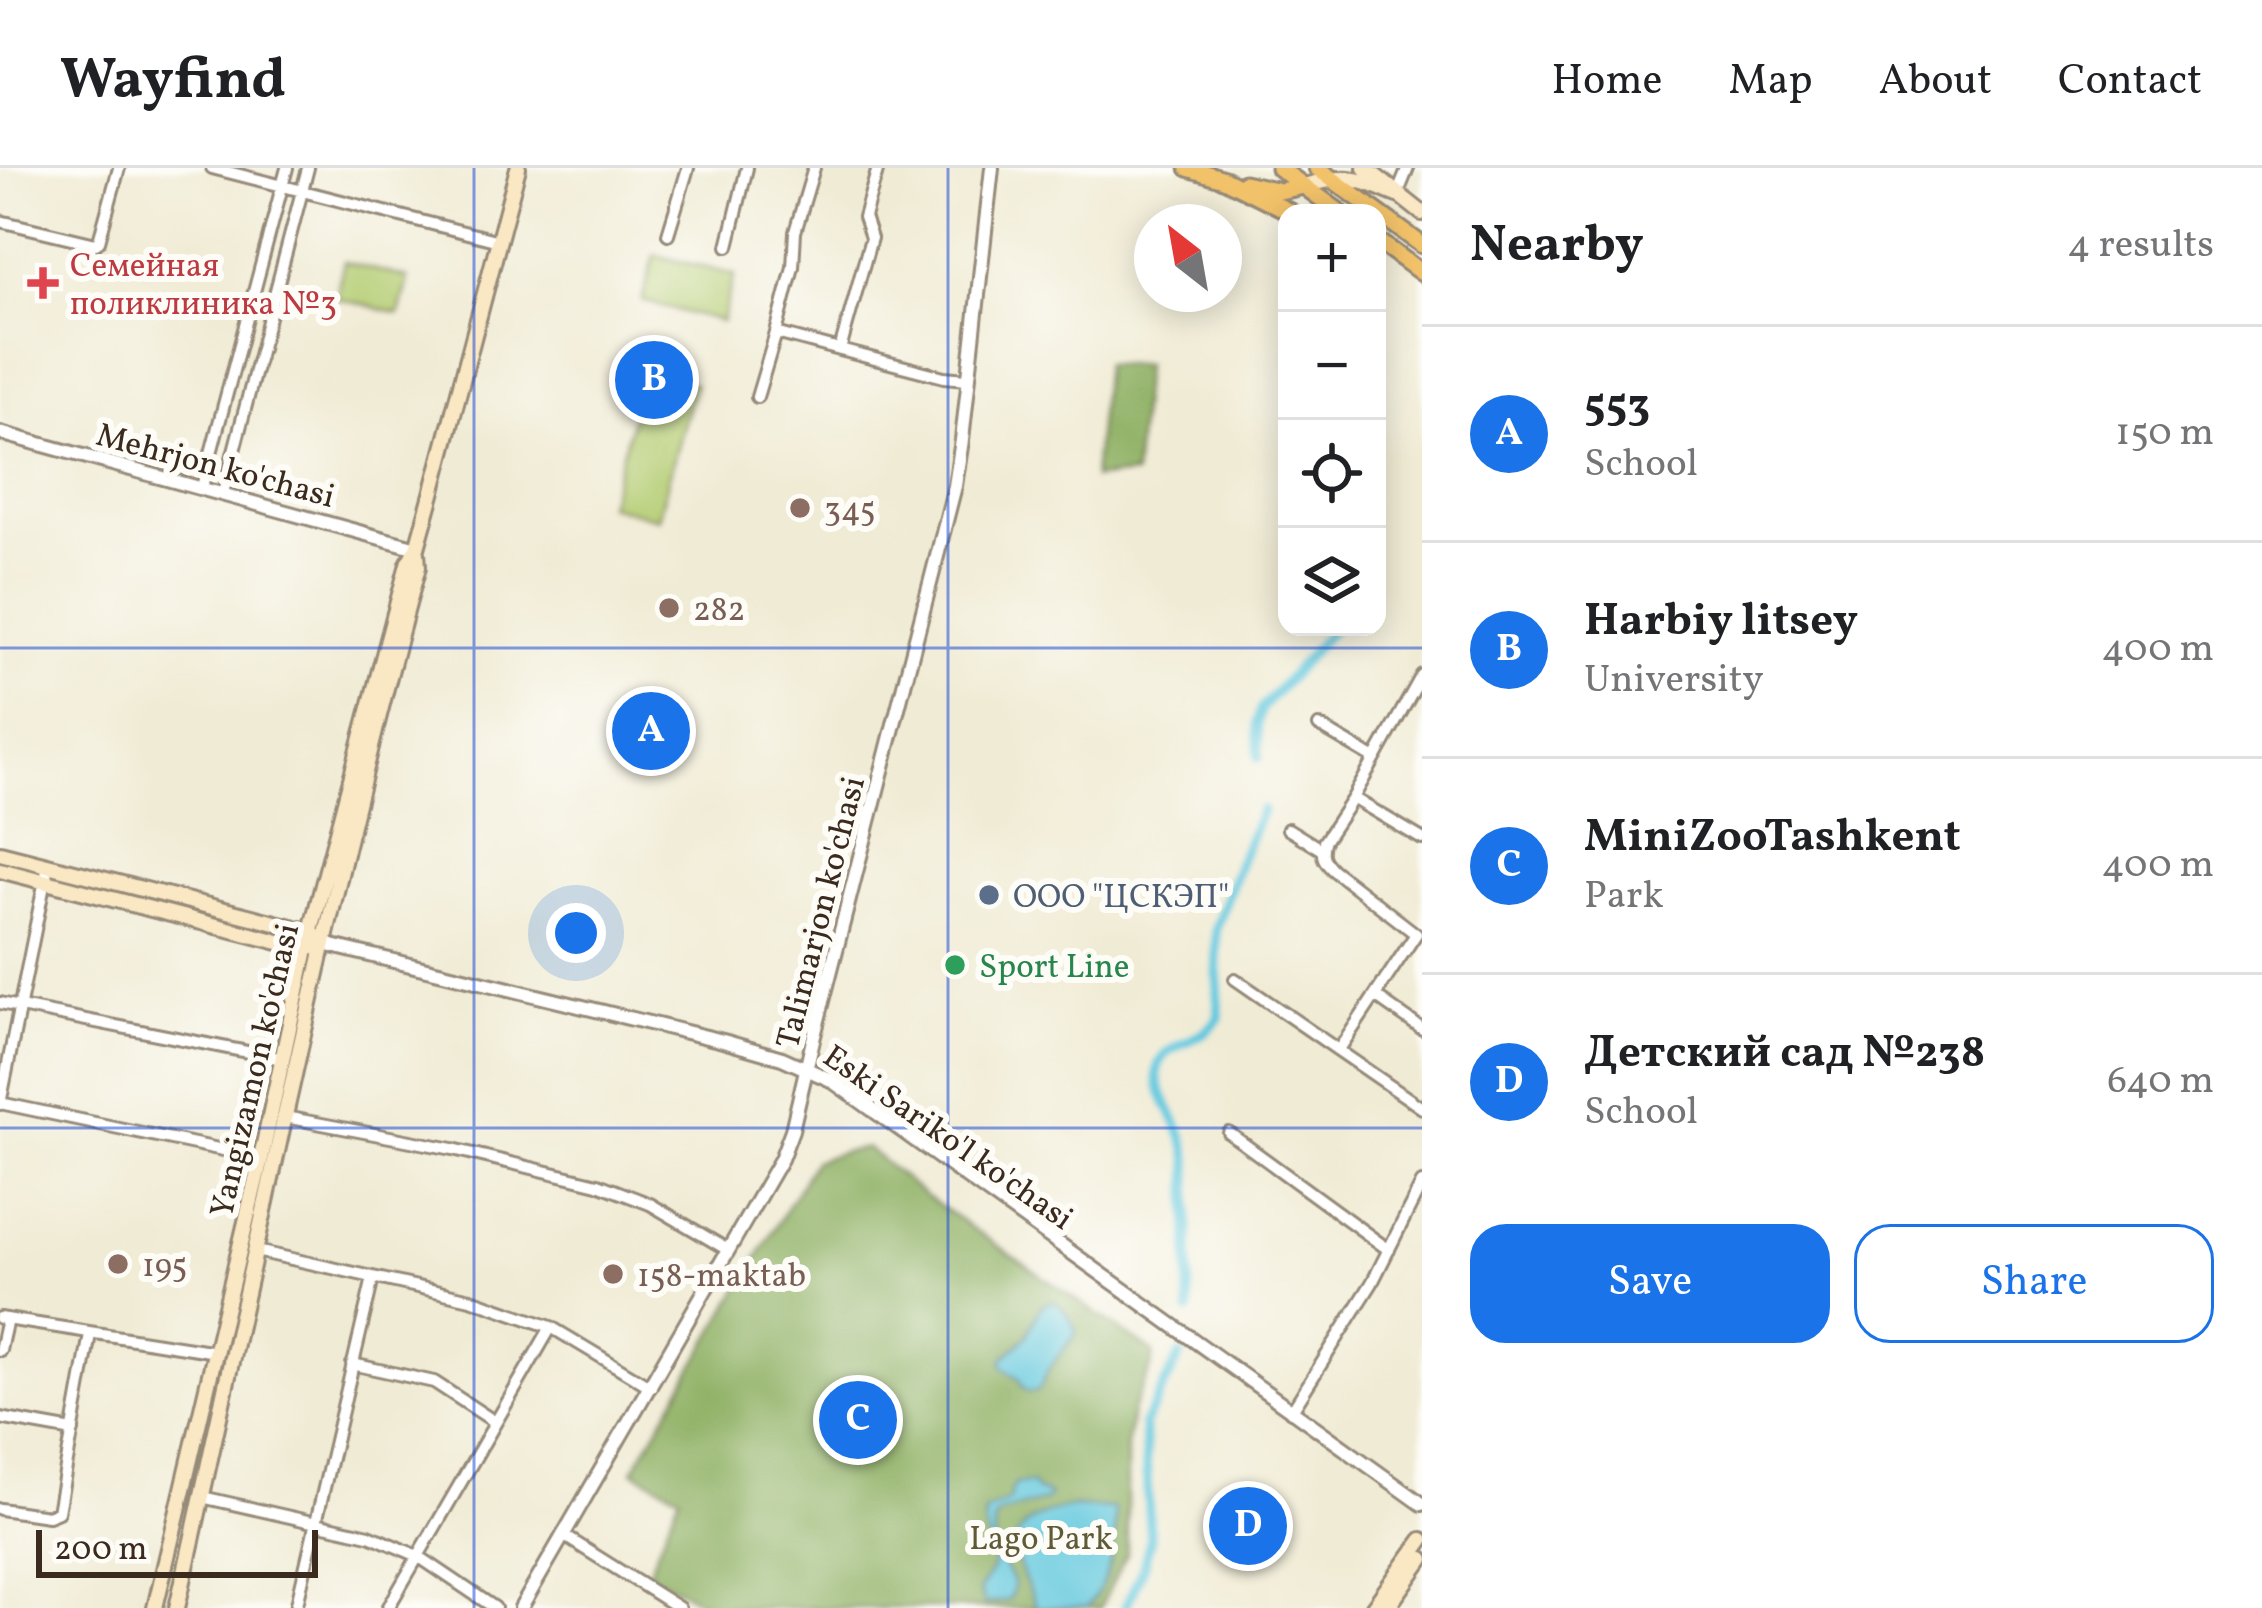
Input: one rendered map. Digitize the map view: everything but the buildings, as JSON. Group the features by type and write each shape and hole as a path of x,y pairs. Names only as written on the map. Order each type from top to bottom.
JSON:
{"main road":[{"name":"Yangizamon ko'chasi","path":"155,1608 310,932 518,168"},
{"path":"1188,168 1280,190 1304,186 1319,172 1357,178 1397,195"},
{"path":"1279,168 1329,204"},
{"path":"1365,168 1422,213"},
{"path":"1319,172 1422,245"},
{"path":"1224,178 1278,206"},
{"path":"1386,247 1422,274"},
{"path":"1386,258 1422,274"},
{"name":"Yangizamon ko'chasi","path":"177,1608 324,944 418,567 417,548"},
{"name":"Eski Sariko'l ko'chasi","path":"0,853 46,873 306,949 324,944"},
{"name":"Eski Sariko'l ko'chasi","path":"0,870 46,873 310,932 324,944"},
{"path":"216,1352 233,1355"},
{"path":"1373,1608 1422,1540"},
{"path":"1387,1608 1422,1559"}],"street":[{"path":"0,221 96,244 119,168"},
{"path":"212,168 499,241"},
{"path":"202,487 287,168"},
{"path":"223,494 308,168"},
{"path":"668,234 688,168"},
{"path":"728,246 747,168"},
{"path":"757,397 794,267 795,232 814,168"},
{"path":"840,350 871,238 864,217 878,168"},
{"name":"Talimarjon ko'chasi","path":"521,1608 787,1144 951,501 992,168"},
{"path":"1397,195 1408,168"},
{"path":"776,333 967,379"},
{"name":"Mehrjon ko'chasi","path":"0,433 417,548"},
{"path":"1340,1048 1416,934 1333,871 1322,859 1322,850 1420,683"},
{"path":"1319,726 1375,759"},
{"path":"1353,798 1422,839"},
{"path":"1288,829 1322,850"},
{"path":"46,873 0,1104 261,1158"},
{"name":"Eski Sariko'l ko'chasi","path":"324,944 701,1035 806,1068 831,1081 1422,1504"},
{"path":"1235,979 1422,1108"},
{"path":"1375,996 1422,1029"},
{"path":"0,1003 283,1059"},
{"path":"285,1118 453,1149 586,1181 650,1204 728,1250"},
{"path":"1228,1133 1389,1250"},
{"path":"1291,1412 1389,1250 1422,1183"},
{"path":"256,1251 471,1299 551,1328 651,1387"},
{"path":"296,1608 373,1278"},
{"path":"0,1350 4,1318 216,1352"},
{"path":"388,1608 551,1328"},
{"path":"0,1508 48,1516 58,1512 90,1334"},
{"path":"352,1364 434,1382 495,1422"},
{"path":"0,1418 74,1431"},
{"path":"202,1497 369,1535 418,1556 495,1608"},
{"path":"563,1535 679,1608"},
{"path":"646,1608 655,1594"}],"green space":[{"path":"655,255 735,275 722,322 642,301"},
{"path":"344,262 408,278 399,314 335,298"},
{"path":"1104,364 1144,364 1134,475 1093,478"},
{"path":"645,371 694,384 658,518 608,505"},
{"name":"Lago Park","path":"867,1148 925,1196 1154,1353 1132,1411 1127,1443 1127,1553 1100,1608 711,1608 648,1572 680,1495 633,1471 814,1161"}],"water":[{"path":"1053,1301 1068,1316 1076,1334 1049,1368 1039,1390 1029,1392 1003,1367 1003,1359 1026,1337 1041,1306"},
{"path":"1031,1483 1050,1495 995,1518 997,1551 1013,1587 1009,1600 985,1604 979,1591 993,1564 985,1512 1009,1501 1016,1484"},
{"path":"1075,1507 1114,1509 1115,1535 1106,1574 1086,1608 1036,1608 1016,1555 1016,1540 1036,1518"}],"waterway":[{"path":"1259,757 1261,709 1326,636"},
{"path":"1189,1311 1189,1160 1157,1075 1164,1057 1205,1032 1219,1017 1216,929 1262,810"},
{"path":"1125,1608 1150,1541 1144,1424 1180,1356"}],"place":[{"name":"Семейная поликлиника №3","path":"43,283"},
{"name":"Harbiy litsey","path":"654,380"},
{"name":"345","path":"800,508"},
{"name":"282","path":"669,608"},
{"name":"553","path":"651,731"},
{"name":"ООО \"ЦСКЭП\"","path":"989,895"},
{"name":"Sport Line","path":"955,965"},
{"name":"195","path":"118,1264"},
{"name":"158-maktab","path":"613,1274"},
{"name":"MiniZooTashkent","path":"858,1420"},
{"name":"Детский сад №238","path":"1248,1526"}]}
